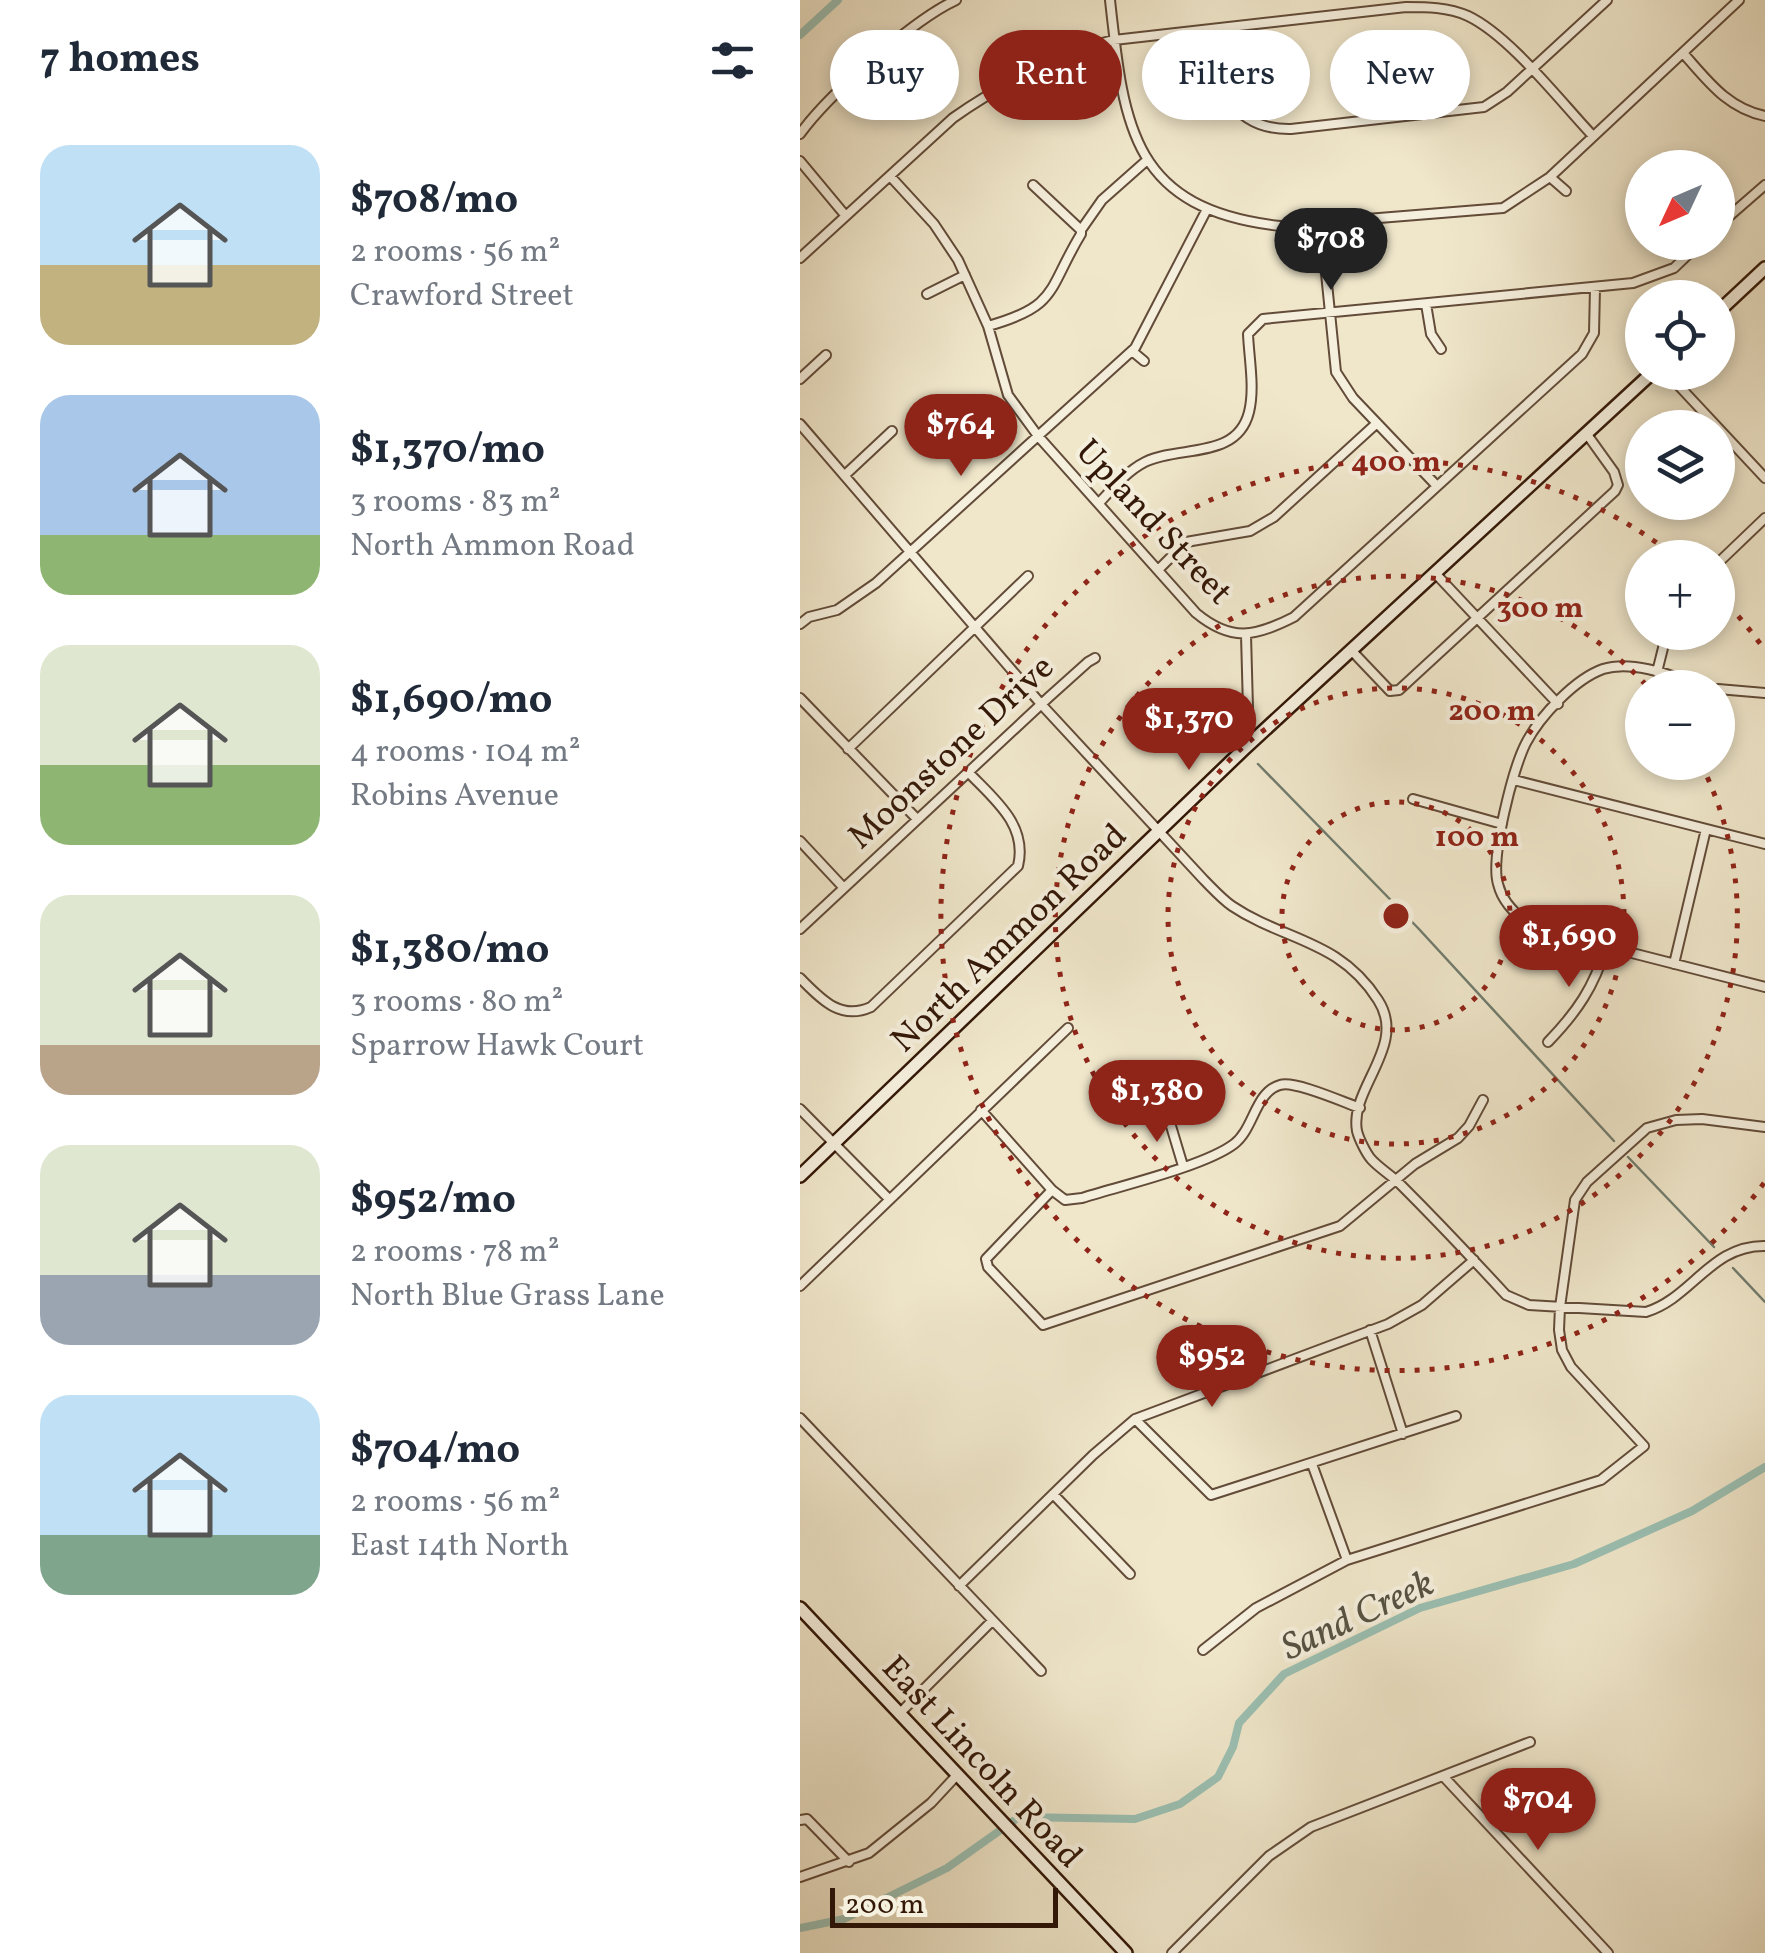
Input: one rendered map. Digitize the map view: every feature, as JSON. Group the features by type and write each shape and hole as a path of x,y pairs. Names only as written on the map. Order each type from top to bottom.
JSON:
{"main road":[{"path":"1735,298 1763,274"},
{"name":"North Ammon Road","path":"800,1176 1249,745 1633,390"},
{"name":"East Lincoln Road","path":"800,1608 1126,1953"}],"street":[{"path":"800,134 899,38 934,11 956,0"},
{"path":"1110,0 1113,30"},
{"path":"1252,120 1279,129 1484,107 1507,92 1607,0"},
{"path":"1122,86 1128,120 1146,161 1206,211 1280,226 1504,208 1550,177 1739,0"},
{"path":"1210,30 1406,4 1448,9 1468,16 1506,46 1592,136"},
{"path":"1683,53 1728,102 1765,116"},
{"path":"800,258 952,118 979,100"},
{"path":"988,326 1017,318 1043,302 1081,230 1102,200 1146,161"},
{"path":"800,162 845,215"},
{"name":"Upland Street","path":"890,176 934,224 964,275 988,326 1008,395 1038,436 1196,612 1211,626 1246,635 1249,745"},
{"path":"1550,177 1566,191"},
{"path":"1033,185 1081,230"},
{"path":"1735,211 1765,185"},
{"path":"800,624 810,617 837,610 877,582 1132,351 1206,211"},
{"path":"1321,224 1336,372 1353,398 1436,485"},
{"path":"1099,503 1144,463 1165,455 1219,446 1237,435 1250,407 1248,334 1256,322 1633,283 1660,275 1682,260"},
{"path":"926,294 964,275"},
{"path":"1246,635 1268,630 1294,617 1582,354 1594,333 1595,288"},
{"path":"1426,304 1431,334 1440,349"},
{"path":"1132,351 1144,361"},
{"path":"800,380 826,355"},
{"path":"1683,390 1765,478"},
{"path":"1158,569 1186,542 1250,531 1274,516 1377,423"},
{"path":"800,424 1041,704 1157,832 1230,905 1333,954 1362,979 1380,1002 1388,1023 1383,1049 1360,1108 1357,1130 1370,1158 1397,1180 1506,1295 1529,1305 1646,1312 1664,1306 1722,1256 1749,1246 1765,1246"},
{"path":"845,475 892,431"},
{"path":"1351,650 1390,691 1398,690 1615,491 1618,485 1614,472 1586,433"},
{"path":"1735,547 1765,518"},
{"path":"1434,573 1558,704"},
{"path":"848,749 1028,576"},
{"name":"Moonstone Drive","path":"800,929 1041,704 1096,658"},
{"path":"1641,670 1616,667 1589,676 1538,724 1525,745 1502,824 1495,865 1502,898 1538,929 1765,986"},
{"path":"1735,690 1765,693"},
{"path":"800,698 916,820"},
{"path":"800,978 820,999 839,1011 857,1013 870,1007 1018,866 1022,852 1020,836 1009,817 968,772"},
{"path":"1514,780 1765,844"},
{"path":"1414,798 1502,824"},
{"path":"1674,964 1706,830"},
{"path":"800,841 843,886"},
{"path":"1548,1042 1592,989 1606,947"},
{"path":"800,1286 1068,1028"},
{"path":"982,1110 1052,1190 1066,1200 1182,1166 1232,1146 1246,1133 1258,1106 1272,1088 1286,1082 1360,1108"},
{"path":"1052,1190 986,1259 988,1268 1043,1325 1340,1226 1415,1164 1458,1138 1470,1126 1483,1100"},
{"path":"800,1109 888,1200"},
{"path":"1158,1110 1171,1126 1182,1166"},
{"path":"1204,1650 1256,1608 1348,1560 1601,1480 1644,1446 1572,1367 1562,1350 1558,1330 1574,1200 1587,1182 1647,1128 1676,1120 1702,1119 1765,1127"},
{"path":"959,1586 1135,1420 1370,1330 1422,1305 1474,1260"},
{"path":"1370,1330 1403,1434"},
{"path":"1135,1420 1210,1495 1456,1416"},
{"path":"800,1418 1041,1670"},
{"path":"1312,1464 1348,1560"},
{"path":"1053,1494 1130,1574"},
{"path":"900,1713 992,1621"},
{"path":"1172,1953 1287,1842 1311,1826 1530,1742"},
{"path":"800,1877 869,1853 958,1774"},
{"path":"1443,1776 1608,1953"},
{"path":"800,1820 807,1818 849,1862"}],"waterway":[{"path":"800,35 838,0"},
{"path":"1258,764 1418,928 1614,1141"},
{"path":"1628,1157 1714,1247"},
{"path":"1733,1268 1765,1302"},
{"name":"Sand Creek","path":"800,1928 844,1919 947,1868 1019,1817 1135,1819 1180,1804 1218,1777 1233,1747 1239,1723 1284,1674 1420,1608 1574,1564 1692,1511 1765,1467"}]}
